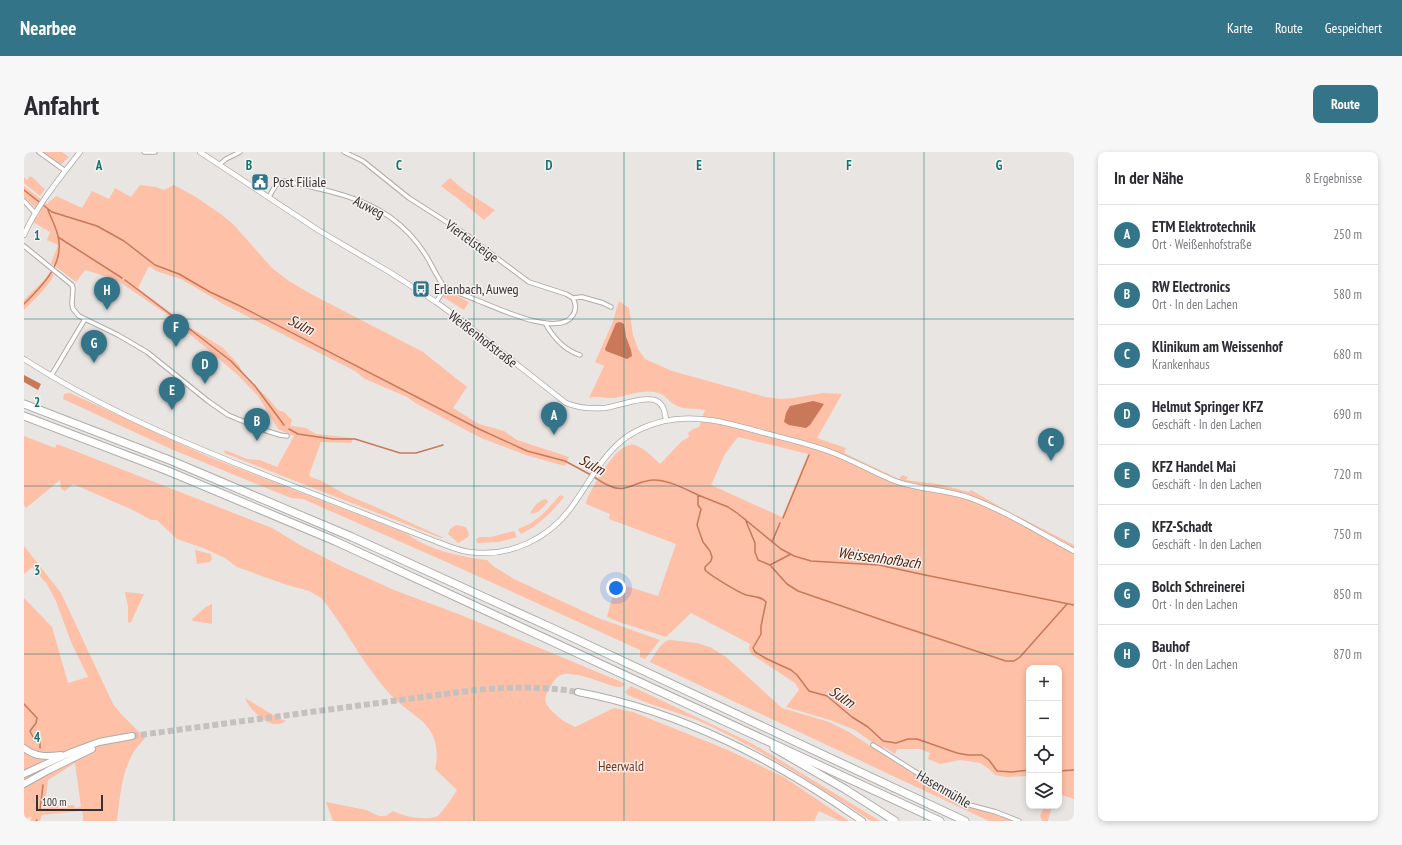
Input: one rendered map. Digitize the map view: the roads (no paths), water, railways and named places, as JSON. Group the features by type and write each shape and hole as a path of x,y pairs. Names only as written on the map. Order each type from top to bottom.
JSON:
{"highway":[{"path":"24,404 172,461 405,560 965,821"},
{"path":"24,416 168,471 292,522 400,570 940,821"},
{"path":"752,734 895,821"}],"main road":[{"path":"578,692 635,705 682,721 717,736 763,758 862,821"},
{"path":"24,774 72,752 99,742 130,737 89,750 24,784"},
{"path":"24,748 29,752 44,756 72,752"}],"street":[{"path":"39,152 64,170"},
{"path":"24,235 36,211 46,199 64,170 80,152"},
{"path":"144,152 155,152"},
{"name":"Weißenhofstraße","path":"200,152 318,230 391,273 436,302 566,403 575,406 596,408 616,406 647,399 660,403 666,420"},
{"path":"220,164 226,159 240,152"},
{"name":"Viertelsteige","path":"344,152 363,162 409,198 467,235 521,277 538,286 566,294 573,298 582,298 603,303 610,307"},
{"name":"Auweg","path":"269,197 277,184 285,181 347,196 371,206 390,217 408,232 426,255 446,288"},
{"path":"24,201 36,211"},
{"path":"24,246 72,286 73,309 76,313 85,319 118,334 147,352 208,401 228,414 267,431 287,436"},
{"path":"436,302 446,288 519,318 545,323 564,322 571,317 574,314 576,306 573,298"},
{"path":"51,376 85,319"},
{"path":"545,323 556,340 566,348 580,355"},
{"path":"24,359 105,406 198,449 442,544 469,552 502,552 536,539 549,530 565,515 594,472 609,452 621,440 638,430 666,420 687,418 708,419 811,445 905,484 958,494 980,502 1074,551"},
{"name":"Hasenmühle","path":"873,746 966,804 996,812 1020,821"}],"waterway":[{"name":"Sulm","path":"24,190 52,212 97,226 124,241 155,265 179,274 210,292 479,429 527,451 565,461 591,475"},
{"path":"24,304 45,282 55,265 58,256 58,236 48,210"},
{"path":"58,237 122,278"},
{"path":"125,280 231,361 255,386 284,425"},
{"path":"289,429 298,434 332,439 355,439 400,453 416,453 443,445"},
{"path":"783,518 809,455"},
{"name":"Sulm","path":"594,477 616,488 626,488 642,482 660,480 677,485 698,495 698,505 701,509 697,525 703,542 710,551 712,557 711,561 705,567 705,570 718,580 737,591 746,595 760,598 766,602 761,626 761,634 753,648 755,652 767,659 791,670 797,675 809,691 827,696 852,717 868,727 883,741 896,743 908,739 917,739 957,753 982,755 989,760 997,771 1012,772 1026,770"},
{"name":"Weissenhofbach","path":"698,495 728,507 781,549 794,556 811,561 879,565 1074,605"},
{"path":"745,519 755,543 755,552 758,560 770,565 787,584 798,591 1006,661 1014,661 1020,657 1067,604"},
{"path":"772,542 780,523"},
{"path":"770,565 791,554"},
{"path":"24,704 37,718 36,723 30,731 33,737 40,742 40,748"},
{"name":"Sulm","path":"1062,771 1074,770"},
{"path":"40,810 43,785"}],"tunnel":[{"path":"132,736 475,690 526,688 578,692"}],"place":[{"name":"Post Filiale","path":"260,182"},
{"name":"Erlenbach, Auweg","path":"421,289"},
{"name":"Bauhof","path":"107,310"},
{"name":"KFZ-Schadt","path":"176,347"},
{"name":"Bolch Schreinerei","path":"94,363"},
{"name":"Helmut Springer KFZ","path":"205,384"},
{"name":"KFZ Handel Mai","path":"172,410"},
{"name":"ETM Elektrotechnik","path":"554,435"},
{"name":"RW Electronics","path":"257,441"},
{"name":"Klinikum am Weissenhof","path":"1051,461"}],"park label":[{"name":"Heerwald","path":"621,766"}]}
